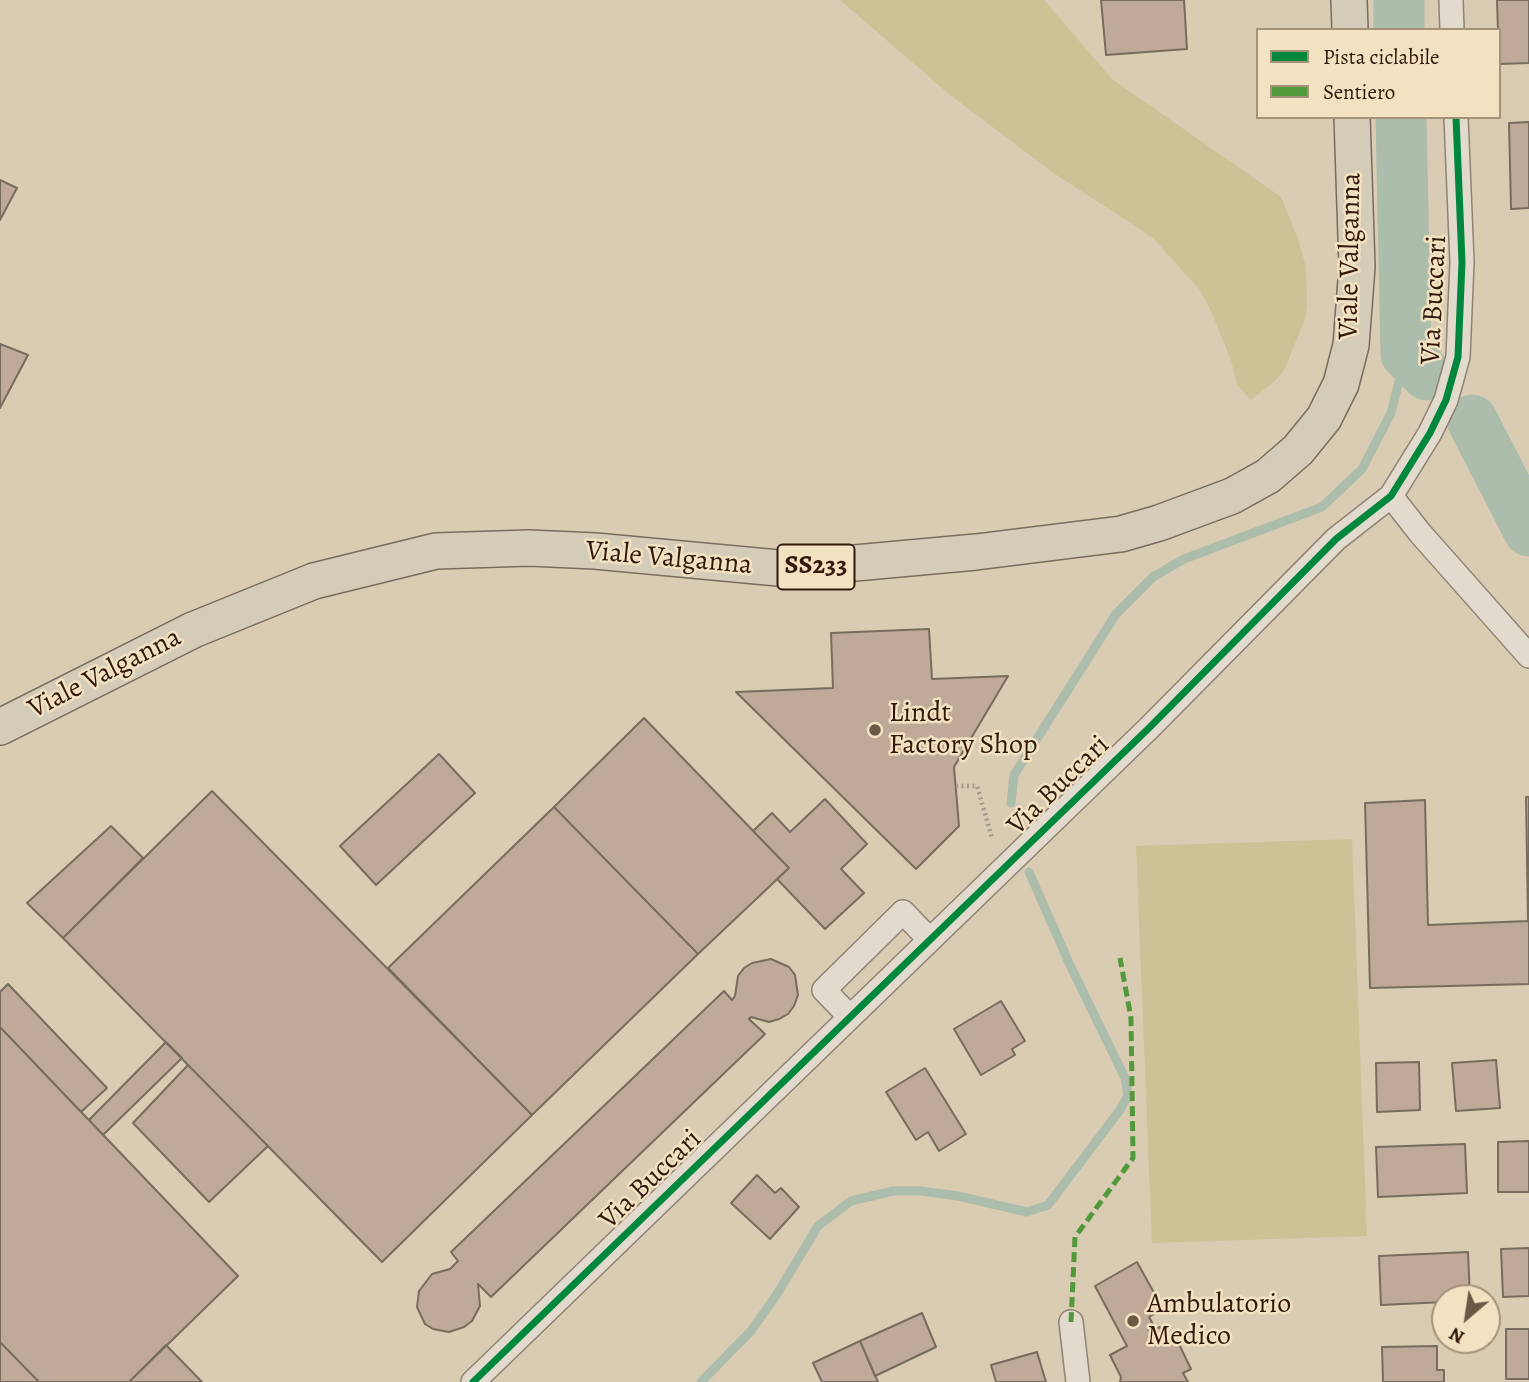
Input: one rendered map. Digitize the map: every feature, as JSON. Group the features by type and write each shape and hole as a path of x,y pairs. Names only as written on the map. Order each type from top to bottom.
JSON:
{"main road":[{"path":"1349,0 1350,28"},
{"name":"Viale Valganna","path":"0,727 193,630 314,581 436,551 529,548 594,551 789,569 976,552 1121,534 1232,496 1268,476 1298,450 1324,418 1341,384 1351,345 1357,267 1352,119"}],"street":[{"path":"1451,0 1452,28"},
{"name":"Via Buccari","path":"473,1382 1150,727 1336,539 1391,496 1430,433 1446,400 1458,357 1462,262 1456,119"},
{"path":"1391,496 1420,533 1529,656"},
{"path":"850,1017 824,990 903,912 930,940"},
{"path":"1071,1322 1078,1382"}],"path":[{"path":"956,786 977,786 992,838"}],"shaded area":[{"path":"840,0 1044,0 1112,79 1281,197 1306,267 1307,306 1305,319 1285,368 1276,380 1251,400 1237,385 1231,360 1200,290 1152,237 1052,172 949,94"},
{"path":"1352,839 1367,1236 1152,1243 1136,846"}],"building":[{"path":"1101,0 1184,0 1187,49 1106,55"},
{"path":"1497,0 1529,0 1529,63 1501,64 1501,28 1498,28"},
{"path":"1529,122 1529,208 1511,209 1509,123"},
{"path":"0,180 17,188 0,220"},
{"path":"0,344 28,355 0,408"},
{"name":"Lindt Factory Shop","path":"929,629 932,679 1008,676 954,767 959,826 916,869 736,692 833,688 831,633"},
{"path":"644,718 789,868 698,954 554,807"},
{"path":"439,754 475,793 376,885 340,846"},
{"path":"212,791 532,1115 382,1262 63,938"},
{"path":"1526,797 1529,797 1529,984 1370,988 1365,803 1425,800 1428,925 1528,921"},
{"path":"825,799 867,844 841,869 864,893 825,929 777,879 789,868 753,831 772,813 790,832"},
{"path":"554,807 698,954 532,1115 388,968"},
{"path":"111,826 143,858 63,938 27,903"},
{"path":"771,959 789,967 795,975 798,995 788,1014 769,1022 751,1017 749,1019 765,1034 491,1297 478,1284 480,1306 472,1321 449,1332 433,1329 425,1324 417,1307 419,1291 432,1274 450,1269 458,1261 451,1252 724,991 732,1000 738,976 744,968 752,963"},
{"path":"8,984 107,1088 81,1112 0,1027 0,992"},
{"path":"1001,1001 1025,1041 1012,1049 1015,1055 981,1075 954,1029"},
{"path":"0,1027 238,1276 129,1382 39,1382 0,1342"},
{"path":"166,1042 182,1058 103,1135 89,1120"},
{"path":"1496,1060 1500,1108 1456,1111 1452,1063"},
{"path":"1419,1062 1420,1110 1377,1112 1376,1063"},
{"path":"188,1065 268,1146 209,1202 133,1123"},
{"path":"925,1068 966,1134 939,1151 928,1132 916,1140 886,1092"},
{"path":"1529,1141 1529,1192 1498,1192 1498,1142"},
{"path":"1465,1144 1467,1193 1378,1197 1376,1147"},
{"path":"757,1175 775,1193 781,1188 799,1207 770,1239 731,1203"},
{"path":"1529,1248 1529,1296 1503,1297 1501,1249"},
{"path":"1468,1252 1469,1284 1431,1284 1431,1303 1381,1305 1379,1256"},
{"name":"Ambulatorio Medico","path":"1137,1262 1163,1309 1149,1317 1154,1326 1148,1329 1150,1332 1160,1327 1169,1344 1177,1340 1191,1369 1183,1373 1188,1382 1120,1382 1121,1377 1110,1355 1127,1346 1095,1286"},
{"path":"922,1313 936,1347 875,1376 860,1341"},
{"path":"1506,1329 1529,1329 1529,1379 1506,1379"},
{"path":"860,1341 878,1382 822,1382 813,1363"},
{"path":"0,1342 39,1382 0,1382"},
{"path":"166,1345 202,1382 129,1382"},
{"path":"1431,1346 1431,1354 1437,1354 1437,1370 1444,1370 1444,1382 1383,1382 1382,1347"},
{"path":"1037,1352 1046,1382 996,1382 991,1365"}],"waterway":[{"path":"1399,0 1399,28"},
{"path":"1401,119 1406,354 1427,375"},
{"path":"1011,803 1014,775 1116,614 1153,577 1184,559 1322,507 1362,469 1391,413 1406,354"},
{"path":"1472,420 1529,531"},
{"path":"701,1382 751,1331 818,1226 851,1201 893,1191 921,1191 958,1196 1027,1212 1048,1205 1120,1110 1128,1095 1125,1078 1070,965 1029,872"}],"marked path":[{"path":"1071,1322 1075,1237 1133,1158 1131,1018 1120,958"}],"cycle path":[{"path":"473,1382 1150,727 1336,539 1391,496 1430,433 1446,400 1458,357 1462,262 1456,119"}],"place":[{"name":"Lindt Factory Shop","path":"875,730"},
{"name":"Ambulatorio Medico","path":"1133,1321"}]}
